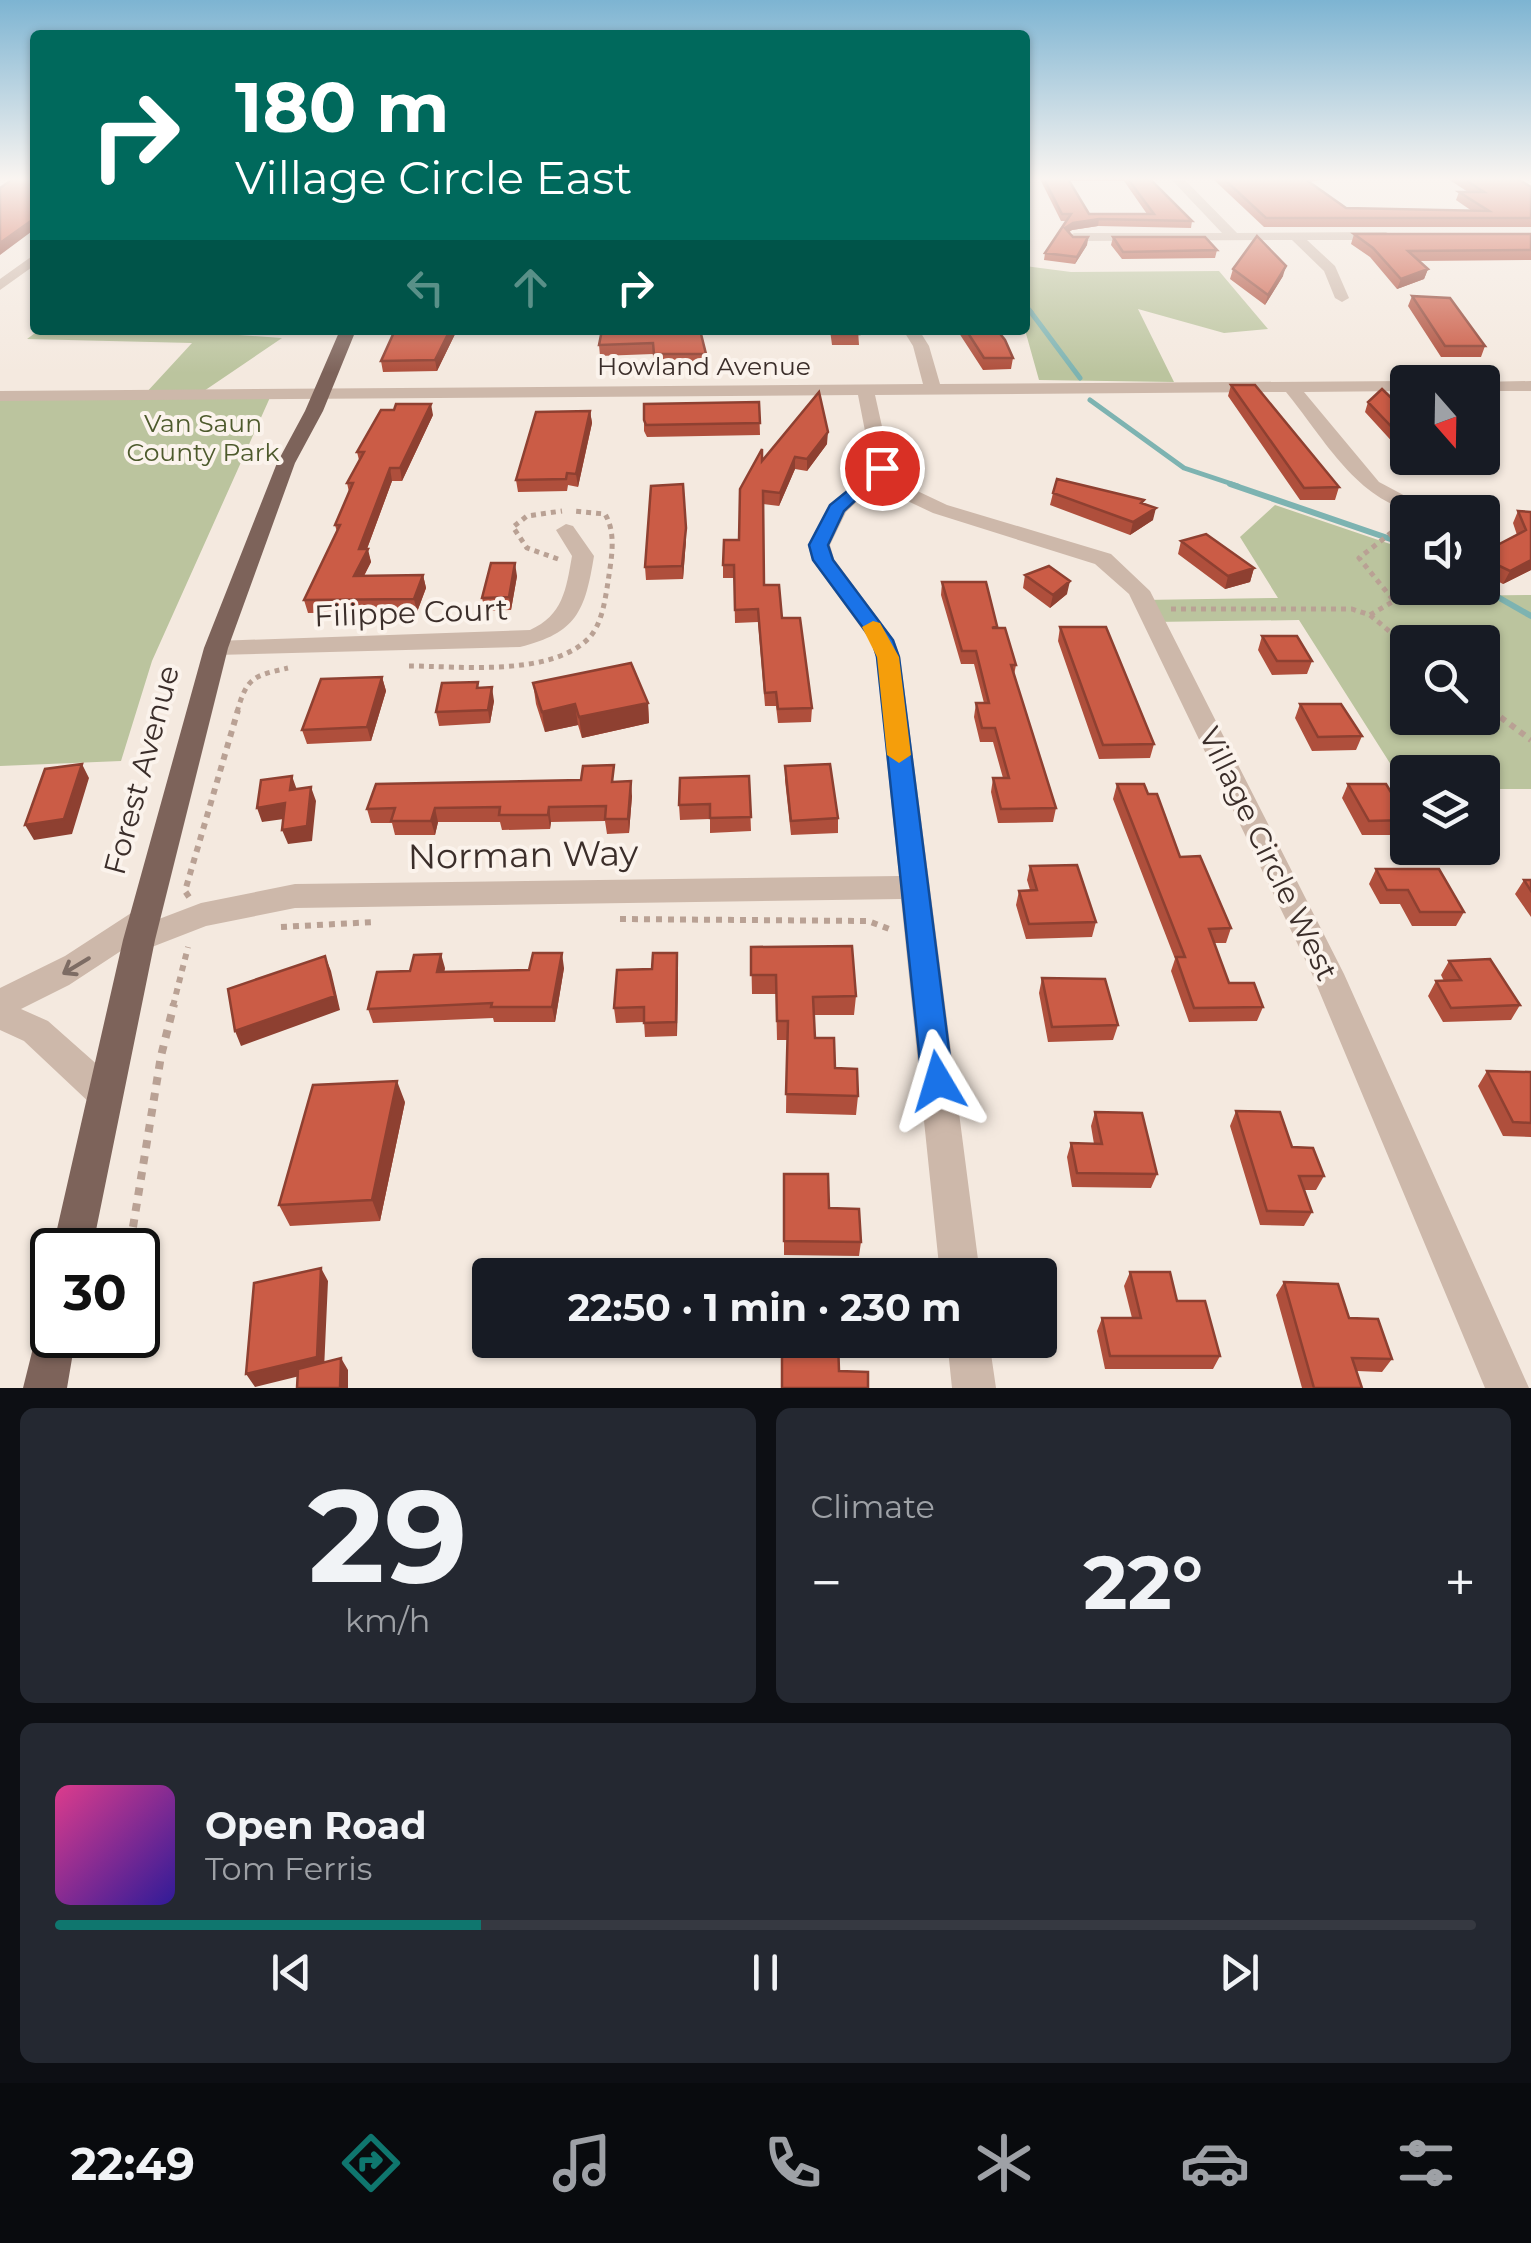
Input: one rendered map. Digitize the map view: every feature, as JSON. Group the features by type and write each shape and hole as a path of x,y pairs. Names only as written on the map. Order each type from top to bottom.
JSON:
{"main road":[{"name":"Forest Avenue","path":"77,1228 142,928 216,648 279,480 346,335"},
{"path":"45,1388 51,1358"}],"street":[{"path":"1304,244 1330,268 1342,298"},
{"path":"0,286 30,262"},
{"path":"914,335 933,389"},
{"name":"Howland Avenue","path":"0,396 1390,386"},
{"path":"1500,386 1531,386"},
{"path":"1506,386 1531,404"},
{"path":"1291,387 1372,486 1390,496"},
{"path":"865,389 882,468 836,509 819,545 823,560 882,640 888,657 958,1258"},
{"name":"Village Circle West","path":"882,468 904,492 921,502 1102,559 1126,576 1148,610 1328,974 1507,1388"},
{"name":"Filippe Court","path":"216,648 520,640 538,636 552,630 574,608 583,556 566,530"},
{"name":"Norman Way","path":"0,1003 44,986 142,928 295,896 914,888"},
{"path":"0,1014 36,1031 105,1094"},
{"path":"970,1358 974,1388"}],"path":[{"path":"391,666 538,662 574,650 593,634 608,584 612,522 605,514 582,511 552,511 518,520 513,527 518,540 540,555 558,558 566,569"},
{"path":"1390,533 1359,558 1390,595"},
{"path":"1370,616 1390,603"},
{"path":"1148,610 1338,608 1370,616 1390,632"},
{"path":"194,900 185,891 245,685 258,676 293,668"},
{"path":"1500,717 1531,740"},
{"path":"602,919 868,920 907,939"},
{"path":"274,927 377,922"},
{"path":"133,1227 160,1056 185,949 197,940"}],"green space":[{"path":"1030,267 1071,272 1219,271 1268,329 1224,333 1138,309 1174,382 1039,380 1026,335 1030,335"},
{"name":"Van Saun County Park","path":"32,335 282,338 201,393 272,393 152,661 121,761 0,766 0,395 145,394 192,343 27,339"},
{"path":"1275,505 1390,544 1390,605 1500,605 1500,595 1531,595 1531,789 1500,789 1500,755 1390,755 1390,763 1299,620 1153,622 1143,600 1278,598 1240,537"}],"building":[{"path":"1051,244 1084,244 1077,257 1045,253"},
{"path":"1118,244 1211,244 1217,250 1123,252"},
{"path":"1251,244 1265,244 1286,266 1268,295 1233,269"},
{"path":"1367,244 1531,244 1531,250 1408,251 1428,269 1401,279"},
{"path":"1412,296 1450,298 1485,346 1445,346"},
{"path":"393,335 448,335 435,360 381,361"},
{"path":"601,335 701,335 706,354 654,354 653,343 599,345"},
{"path":"969,335 1001,335 1013,358 984,358"},
{"path":"1231,385 1255,385 1339,487 1304,488"},
{"path":"1382,389 1390,397 1390,425 1368,402"},
{"path":"819,392 828,432 807,459 795,457 780,493 763,491 764,585 779,585 782,618 800,618 812,708 778,709 776,692 765,693 758,609 735,610 734,565 723,565 724,540 739,540 740,489 762,449 762,461"},
{"path":"759,402 760,423 646,425 644,420 644,404"},
{"path":"396,404 431,404 400,468 390,468 359,549 368,549 354,576 423,575 414,599 304,600 340,525 335,525 353,483 347,483 364,452 357,452 381,410 394,410"},
{"path":"590,411 576,474 567,473 566,479 516,480 536,412"},
{"path":"1057,479 1144,500 1141,503 1156,508 1133,522 1053,493"},
{"path":"683,484 686,528 682,566 645,567 651,486"},
{"path":"1518,511 1531,512 1531,560 1510,571 1500,566 1500,544 1526,530"},
{"path":"1206,534 1254,568 1228,576 1181,541"},
{"path":"491,563 515,563 509,597 482,598"},
{"path":"1049,566 1070,581 1053,595 1025,575"},
{"path":"942,582 986,582 997,626 992,628 1005,628 1016,665 1011,665 1056,808 1001,809 993,778 1009,778 995,728 982,728 976,703 989,703 976,651 962,651"},
{"path":"1060,627 1106,627 1154,744 1103,745"},
{"path":"1262,636 1297,636 1312,661 1277,661"},
{"path":"631,663 648,703 579,717 575,704 542,712 533,683"},
{"path":"382,677 367,727 302,730 321,679"},
{"path":"478,682 477,688 492,687 488,710 436,712 442,683"},
{"path":"1300,704 1341,704 1362,736 1318,737"},
{"path":"82,764 64,819 25,825 45,769"},
{"path":"830,764 838,818 791,821 785,766"},
{"path":"614,765 612,782 631,781 628,819 605,819 606,806 549,807 548,815 499,815 500,807 435,808 431,821 391,821 395,808 367,809 376,784 581,780 583,766"},
{"path":"292,776 290,790 311,787 307,826 282,830 285,803 257,808 261,780"},
{"path":"749,776 751,817 710,818 710,804 679,805 680,778"},
{"path":"1117,784 1144,784 1148,794 1157,794 1180,857 1200,856 1231,928 1209,929 1229,983 1254,983 1263,1007 1194,1008 1176,957 1185,957"},
{"path":"1348,784 1386,784 1390,791 1390,820 1369,821"},
{"path":"1077,865 1096,922 1029,924 1019,891 1037,890 1030,866"},
{"path":"1376,869 1439,869 1464,912 1420,912 1408,890 1387,890"},
{"path":"852,946 856,996 813,997 815,1038 834,1038 835,1068 857,1069 858,1096 786,1094 788,1021 777,1021 776,975 751,975 751,947"},
{"path":"533,953 562,953 552,1007 491,1007 492,1003 368,1009 377,972 410,971 414,955 441,954 437,972 529,970"},
{"path":"653,953 677,953 676,1022 644,1023 644,1007 614,1008 617,970 652,969"},
{"path":"325,956 335,996 235,1031 228,989"},
{"path":"1490,959 1520,1005 1451,1008 1436,981 1461,980 1449,961"},
{"path":"1042,978 1105,979 1118,1025 1052,1027"},
{"path":"1487,1071 1531,1072 1531,1123 1513,1122"},
{"path":"397,1081 372,1200 279,1205 313,1085"},
{"path":"1236,1111 1280,1112 1292,1147 1313,1148 1324,1176 1299,1176 1312,1212 1267,1211"},
{"path":"1095,1112 1142,1113 1157,1174 1077,1173 1071,1143 1102,1144"},
{"path":"784,1174 828,1174 829,1208 859,1209 861,1242 784,1241"},
{"path":"321,1268 317,1357 246,1374 254,1283"},
{"path":"1130,1272 1170,1272 1177,1301 1205,1301 1220,1356 1110,1356 1102,1318 1141,1318"},
{"path":"1284,1282 1338,1284 1349,1318 1378,1319 1392,1359 1352,1358 1362,1388 1314,1388"},
{"path":"341,1358 340,1388 297,1388 298,1369"},
{"path":"782,1358 839,1358 839,1371 868,1372 868,1388 782,1388"}],"waterway":[{"path":"1030,311 1080,378"},
{"path":"1090,400 1184,468 1238,486"},
{"path":"1230,484 1390,539"},
{"path":"1500,598 1531,616"}],"slow traffic":[{"path":"873,627 888,657 899,755"}],"route":[{"path":"882,468 870,483 836,509 819,545 823,560 882,640 888,657 938,1081"}]}
